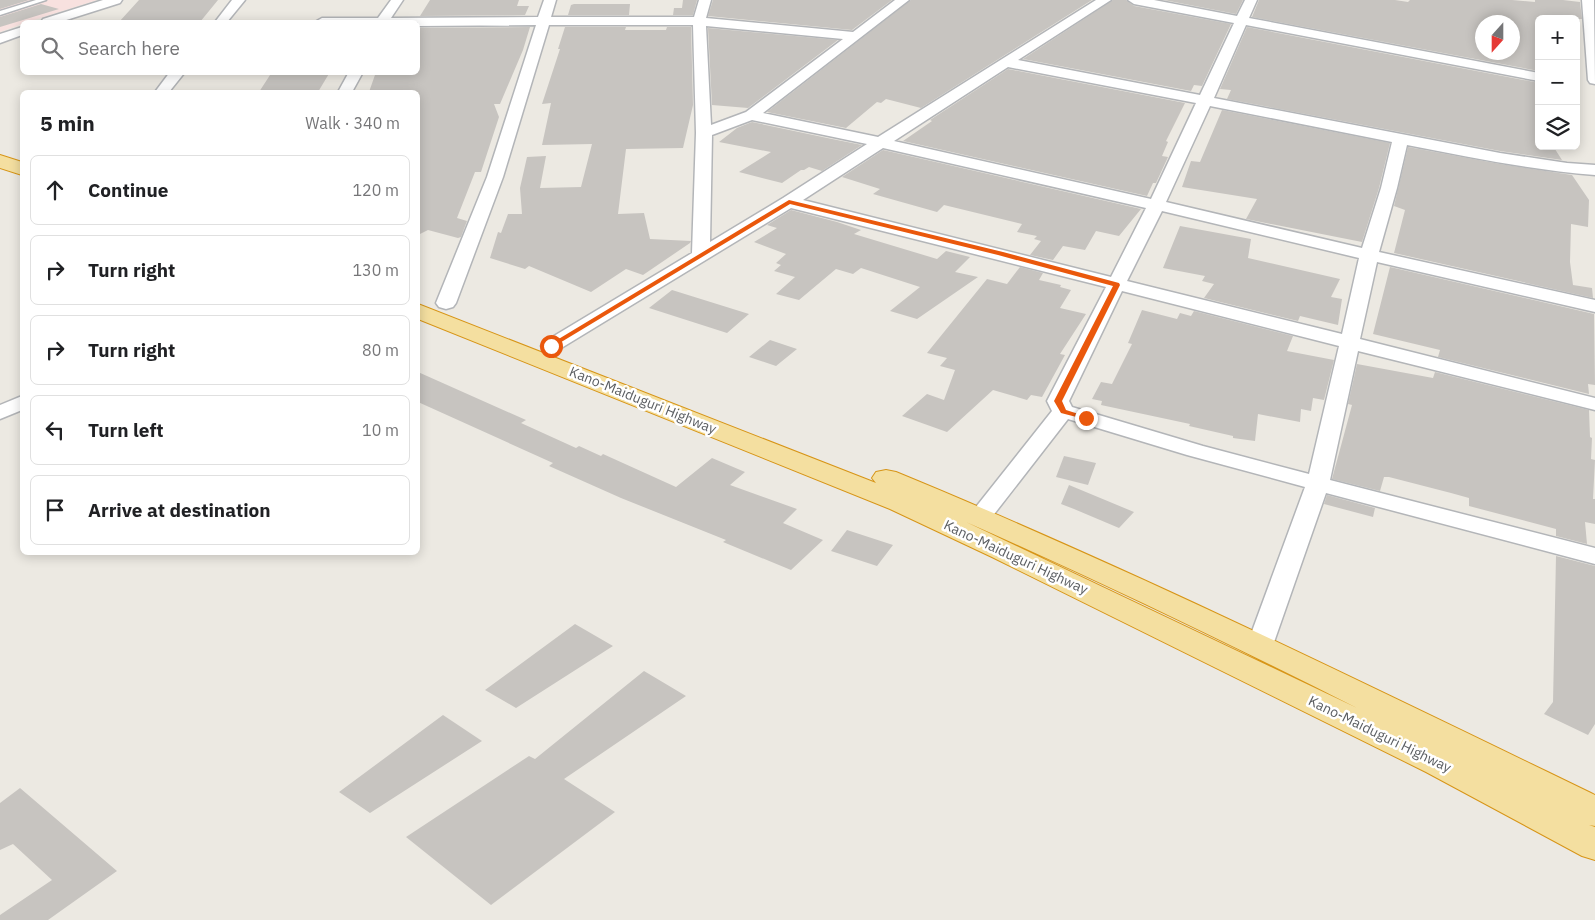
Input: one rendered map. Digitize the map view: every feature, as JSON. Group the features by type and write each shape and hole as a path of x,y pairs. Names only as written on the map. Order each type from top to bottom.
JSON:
{"highway":[{"path":"0,148 20,155"},
{"path":"0,161 20,168"},
{"name":"Kano-Maiduguri Highway","path":"420,292 551,346 807,446 1067,555 1260,645 1595,812"},
{"name":"Kano-Maiduguri Highway","path":"420,312 891,500 995,546 1439,763 1595,845"}],"street":[{"path":"54,20 116,0"},
{"path":"222,20 239,0"},
{"path":"383,20 397,0"},
{"path":"446,303 495,176 550,0"},
{"path":"702,254 704,133 699,21 705,0"},
{"path":"704,133 751,115 903,0"},
{"path":"551,346 789,202 880,142 1105,0"},
{"path":"1134,0 1535,76"},
{"path":"1251,0 1240,20 1206,101 1157,206 1058,401 1063,411 1318,484 1595,556"},
{"path":"1588,0 1594,57 1592,84"},
{"path":"420,22 699,21 856,36"},
{"path":"0,39 20,32"},
{"path":"1006,62 1500,158 1567,168 1595,170"},
{"path":"164,90 176,75"},
{"path":"346,90 354,75"},
{"path":"751,115 880,142 1369,256 1595,306"},
{"path":"1260,645 1318,484 1369,256 1389,188 1400,138"},
{"path":"789,202 1117,285 1350,341 1595,404"},
{"path":"0,413 20,403"},
{"path":"980,517 1063,411"}],"lane":[{"path":"0,13 43,0"}],"shaded area":[{"path":"0,0 97,0 34,20 20,20 20,25 0,32"}],"building":[{"path":"0,0 29,0 0,9"},
{"path":"139,0 218,0 202,20 121,20"},
{"path":"430,0 519,0 517,6 529,6 525,15 420,16"},
{"path":"683,0 697,0 693,15 673,15 674,8 682,8"},
{"path":"713,0 892,0 852,30 708,16"},
{"path":"911,0 1092,0 921,108 886,99 881,103 877,102 846,128 767,112"},
{"path":"1113,0 1126,0 1134,6 1231,24 1202,86 1194,85 1191,91 1023,59"},
{"path":"1164,0 1243,0 1236,14"},
{"path":"1259,0 1395,0 1408,2 1410,0 1512,0 1535,2 1535,0 1563,0 1580,2 1582,19 1580,19 1580,15 1535,15 1535,70 1481,60 1520,60 1520,15 1475,15 1475,59 1252,17"},
{"path":"41,4 59,9 0,27 0,17"},
{"path":"630,4 629,15 568,15 571,5"},
{"path":"530,27 523,50 500,104 494,104 499,117 481,172 475,172 457,218 467,221 461,237 458,238 428,230 420,234 420,90 370,90 375,75 420,75 420,28"},
{"path":"565,27 626,27 625,30 666,30 667,27 691,27 693,105 683,148 626,149 618,214 644,213 650,239 691,241 643,275 626,269 591,292 529,266 525,269 490,258 498,232 501,233 508,214 522,214 520,188 527,157 546,156 540,188 581,187 592,144 542,145 551,103 542,104 560,49 558,49"},
{"path":"1247,27 1535,82 1535,150 1556,150 1562,160 1500,151 1227,99 1231,90 1220,89"},
{"path":"708,28 838,40 748,108 712,105"},
{"path":"1008,69 1185,103 1166,141 1168,142 1162,156 1168,157 1156,183 1153,183 1147,196 903,141 932,121 930,120"},
{"path":"270,75 328,75 319,90 260,90"},
{"path":"1222,110 1390,143 1379,188 1362,242 1246,219 1257,199 1182,187 1191,161 1200,162"},
{"path":"752,122 862,145 822,171 809,167 782,183 739,172 771,152 719,142 737,128"},
{"path":"1408,147 1572,175 1589,200 1588,227 1571,224 1570,262 1573,285 1592,288 1593,298 1394,253 1405,210 1394,206"},
{"path":"883,150 1141,209 1119,236 1096,231 1085,250 1063,246 1053,260 1030,255 1041,241 1034,239 1037,236 1017,232 1022,224 944,205 937,212 873,194 880,189 842,177"},
{"path":"791,210 861,230 854,234 937,259 946,251 970,257 955,272 978,277 917,319 890,311 920,287 861,268 853,274 836,269 799,300 776,294 795,277 774,271 781,265 776,263 786,254 754,242 777,228 767,225"},
{"path":"1180,226 1251,239 1248,258 1340,279 1331,297 1342,299 1338,325 1300,316 1298,321 1204,298 1214,284 1202,281 1205,276 1163,268"},
{"path":"1020,267 1043,273 1039,280 1061,285 1060,287 1071,290 1060,308 1086,314 1060,354 1065,355 1042,397 1031,395 1027,400 993,390 947,432 902,416 927,394 944,400 955,370 940,366 947,358 927,353 987,279 1007,284"},
{"path":"1390,267 1594,314 1595,385 1588,384 1589,394 1438,357 1440,350 1373,334"},
{"path":"672,290 749,314 727,333 649,308"},
{"path":"1142,310 1177,319 1180,313 1191,316 1194,311 1293,336 1287,351 1334,360 1324,400 1313,398 1311,411 1301,409 1300,422 1258,414 1255,441 1233,438 1233,436 1189,426 1190,424 1101,405 1102,401 1092,399 1101,382 1112,384 1132,344 1128,343"},
{"path":"770,340 797,349 776,366 749,357"},
{"path":"1357,364 1433,378 1435,372 1589,410 1590,437 1592,438 1591,459 1595,460 1593,499 1595,499 1595,524 1585,522 1587,544 1556,536 1556,529 1469,506 1469,498 1389,477 1384,477 1380,491 1332,479 1352,405 1348,404"},
{"path":"420,373 526,420 521,423 576,448 579,446 601,456 603,454 676,487 712,458 745,472 730,485 797,509 783,523 823,540 791,570 723,542 726,540 621,498 549,466 553,463 420,403"},
{"path":"1064,456 1096,463 1088,485 1056,477"},
{"path":"1069,485 1134,512 1119,528 1061,504"},
{"path":"1327,495 1375,508 1373,517 1324,504"},
{"path":"847,530 893,545 877,566 831,551"},
{"path":"1556,556 1595,566 1595,724 1588,735 1544,714 1553,702"},
{"path":"575,624 613,646 516,708 485,690"},
{"path":"644,671 686,696 564,779 615,812 491,905 406,837 529,756 535,759"},
{"path":"443,715 482,741 370,813 339,792"},
{"path":"20,788 117,871 48,920 0,920 0,915 52,880 13,844 0,850 0,803"}],"route":[{"path":"551,346 789,202 1117,285 1058,401 1063,411 1086,418"}]}
